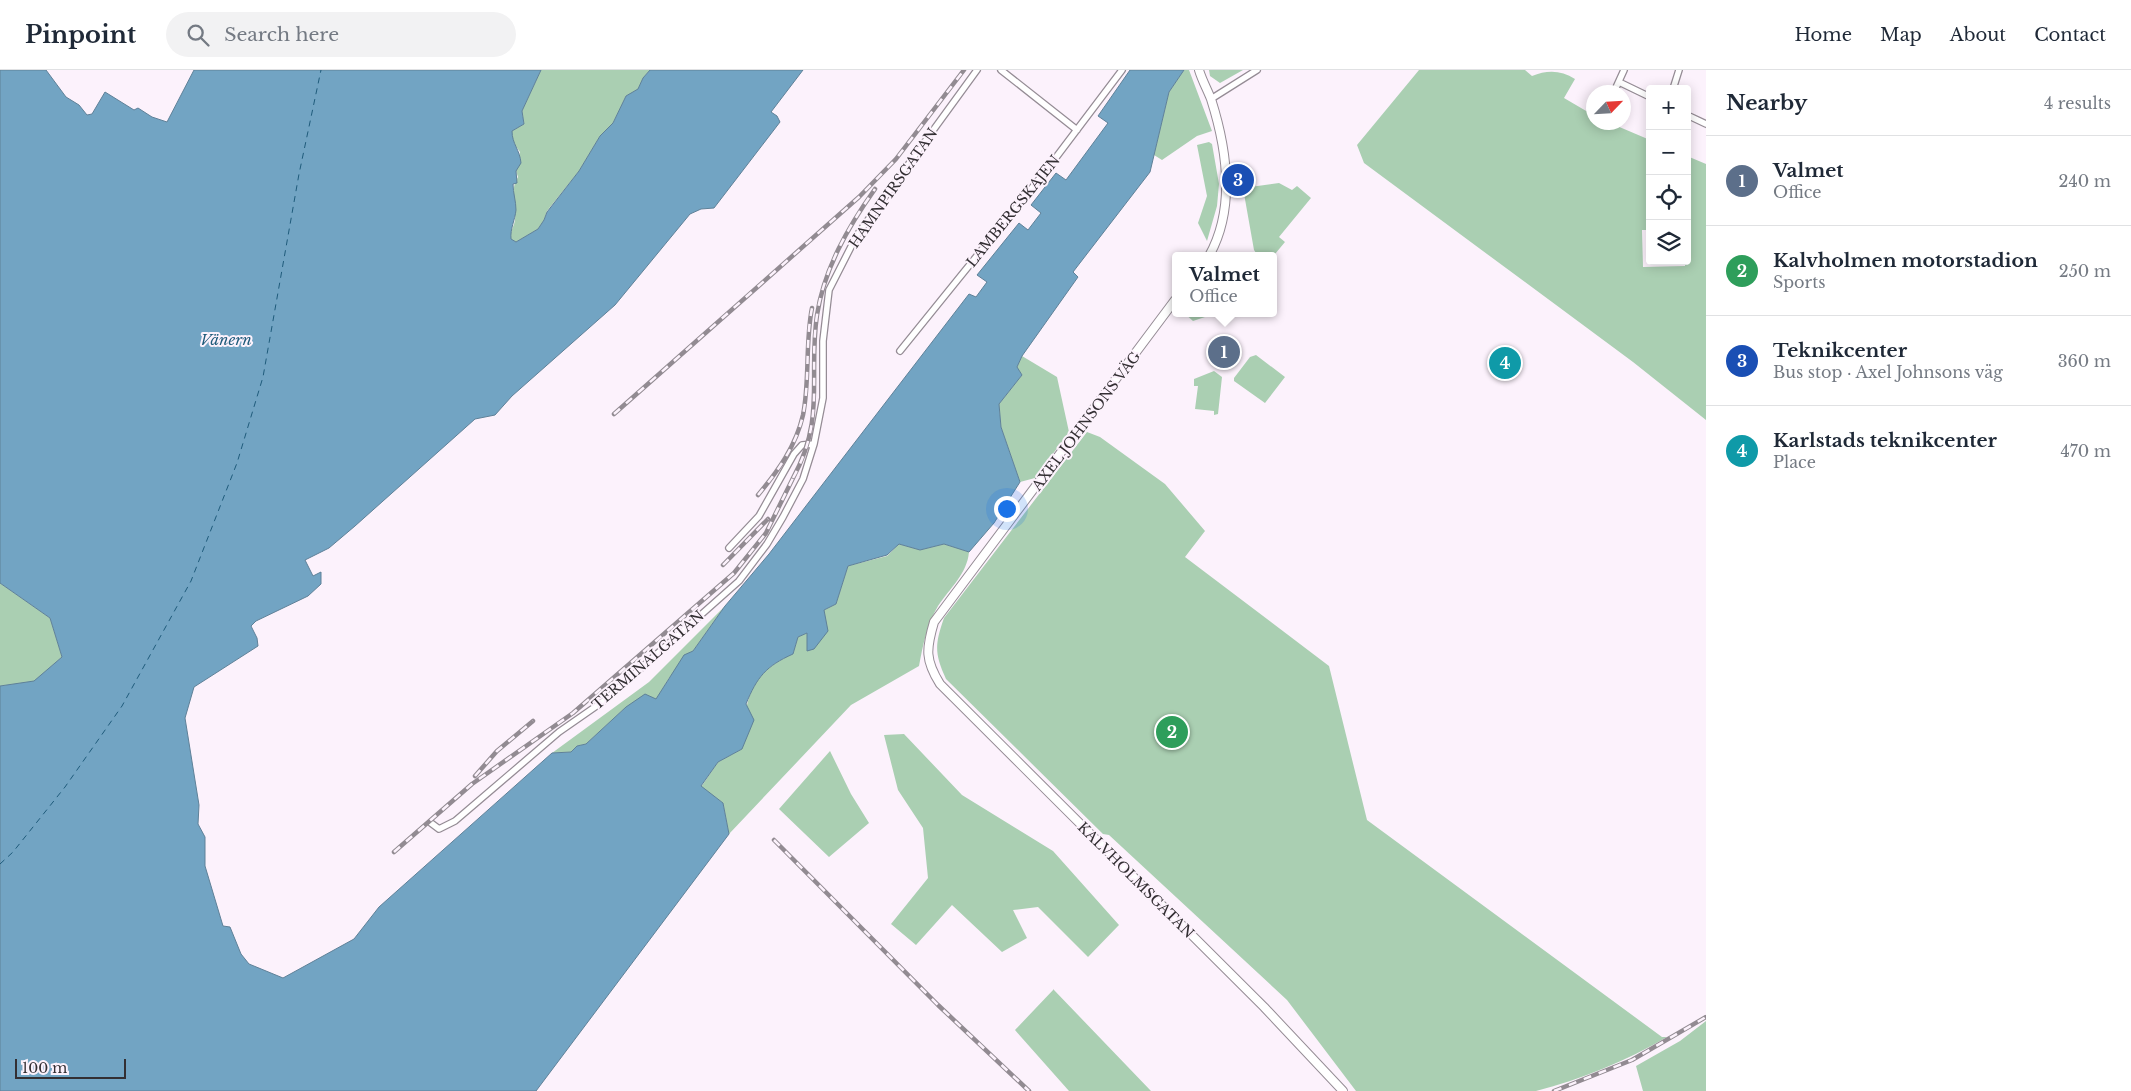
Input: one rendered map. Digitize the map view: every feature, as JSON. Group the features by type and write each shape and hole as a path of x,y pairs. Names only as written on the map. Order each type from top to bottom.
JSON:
{"street":[{"name":"HAMNPIRSGATAN","path":"814,444 823,398 823,341 829,290 858,235 977,70"},
{"path":"1001,70 1078,130"},
{"name":"LAMBERGSKAJEN","path":"900,350 1078,130 1122,70"},
{"path":"1211,99 1257,70"},
{"path":"1618,85 1624,70"},
{"path":"1674,85 1678,70"},
{"path":"1200,72 1211,99 1225,163 1227,191 1218,238 1211,252"},
{"path":"1619,82 1646,95"},
{"path":"1691,117 1706,124"},
{"name":"AXEL JOHNSONS VÄG","path":"930,668 927,646 934,622 1172,304"},
{"path":"729,548 759,516 794,454 802,445 814,444"},
{"name":"TERMINALGATAN","path":"432,823 439,829 455,821 559,732 605,700 739,581 766,544 787,509 803,479 814,444"},
{"name":"KALVHOLMSGATAN","path":"930,668 940,684 1257,1000 1343,1091"}],"green space":[{"path":"541,70 650,70 643,78 639,89 626,96 613,123 600,136 579,171 547,211 538,229 516,242 510,239 515,220 513,193 518,177 516,171 520,152 512,141 512,131 524,124 522,111"},
{"path":"1184,70 1189,70 1212,131 1197,136 1162,160 1154,155 1169,92"},
{"path":"1209,70 1243,70 1220,83 1210,76"},
{"path":"1419,70 1525,70 1532,76 1549,72 1564,74 1575,79 1564,98 1586,111 1586,130 1626,130 1646,138 1646,230 1642,230 1643,267 1691,265 1691,158 1706,164 1706,420 1633,362 1364,163 1357,145"},
{"path":"1209,142 1212,144 1219,184 1217,206 1207,241 1198,223 1207,196 1197,145"},
{"path":"1279,183 1292,190 1297,186 1311,198 1279,237 1285,242 1277,252 1255,252 1254,250 1243,188"},
{"path":"1188,317 1205,317 1193,321"},
{"path":"1256,355 1285,377 1265,403 1234,381 1234,378 1250,357"},
{"path":"1022,356 1057,377 1069,432 1035,478 1020,482 1001,427 999,404 1022,375 1017,367"},
{"path":"1214,371 1222,377 1218,414 1214,415 1214,411 1195,409 1198,386 1194,386 1194,379"},
{"path":"1087,432 1100,437 1165,484 1205,531 1185,557 1329,666 1367,820 1662,1037 1667,1037 1603,1069 1536,1091 1356,1091 1287,1000 1109,835 1103,834 946,679 939,662 937,648 944,618"},
{"path":"899,544 920,550 944,544 969,552 965,567 938,606 931,620 919,666 851,705 729,834 723,803 701,787 718,762 742,749 747,704 757,681 765,671 777,662 793,654 798,637 807,633 807,650 814,649 824,610 836,604 848,566 887,556"},
{"path":"0,583 50,618 62,657 34,682 0,686"},
{"path":"725,606 693,651 669,678 656,700 626,707 586,744 577,746 571,752 552,753 649,682"},
{"path":"904,734 962,795 1053,851 1119,925 1088,957 1038,907 1013,910 1027,938 1002,952 952,905 916,945 891,924 928,878 923,828 898,790 884,735"},
{"path":"830,751 851,794 869,823 829,857 779,809"},
{"path":"1054,989 1151,1091 1069,1091 1015,1030"},
{"path":"1706,1021 1706,1091 1643,1091 1636,1066 1680,1041"}],"water":[{"name":"Vänern","path":"0,70 46,70 66,97 79,105 87,115 92,114 105,92 134,110 138,108 152,117 167,122 194,70 541,70 522,111 524,124 512,131 521,163 516,171 517,183 513,184 516,210 511,239 516,242 538,229 547,212 579,171 600,136 613,123 626,96 638,89 643,78 650,70 803,70 771,112 777,116 780,122 714,208 701,209 690,214 615,305 512,396 495,415 475,419 329,548 305,560 313,576 321,572 321,584 308,596 256,621 251,626 257,638 258,646 194,687 185,718 199,805 198,824 205,837 205,866 223,926 230,927 241,954 249,964 283,978 354,939 379,907 552,753 571,752 577,746 586,744 626,707 645,694 656,699 684,655 693,651 725,606 769,554 969,294 976,297 987,282 977,275 1019,223 1028,230 1041,213 1031,205 1056,173 1066,180 1108,123 1098,116 1130,70 1184,70 1169,92 1150,172 1073,272 1078,277 1022,356 1017,367 1022,375 999,404 1001,427 1020,482 994,523 969,552 944,544 920,550 899,544 887,555 848,566 836,604 824,610 828,631 814,649 807,651 807,633 798,637 793,654 769,668 759,679 746,704 754,720 742,749 718,762 701,786 723,803 729,834 536,1091 0,1091 0,686 34,681 62,657 50,618 0,583"}],"ferry route":[{"path":"0,864 13,852 65,787 122,706 191,581 237,463 263,377 299,174 321,70"}],"railway":[{"path":"614,414 859,197 896,159 964,70"},
{"path":"793,478 803,456 813,416 815,337 820,298 838,249 875,189"},
{"path":"758,495 785,458 800,426 805,402 812,308"},
{"path":"394,852 472,784 573,713 734,573 766,533 795,474"},
{"path":"723,565 768,519"},
{"path":"475,776 497,751 533,721"},
{"path":"774,840 938,1005 1029,1091"},
{"path":"1554,1091 1632,1060 1706,1017"}],"place":[{"name":"Teknikcenter","path":"1238,180"},
{"name":"Valmet","path":"1224,352"},
{"name":"Karlstads teknikcenter","path":"1505,363"},
{"name":"Kalvholmen motorstadion","path":"1172,732"}]}
